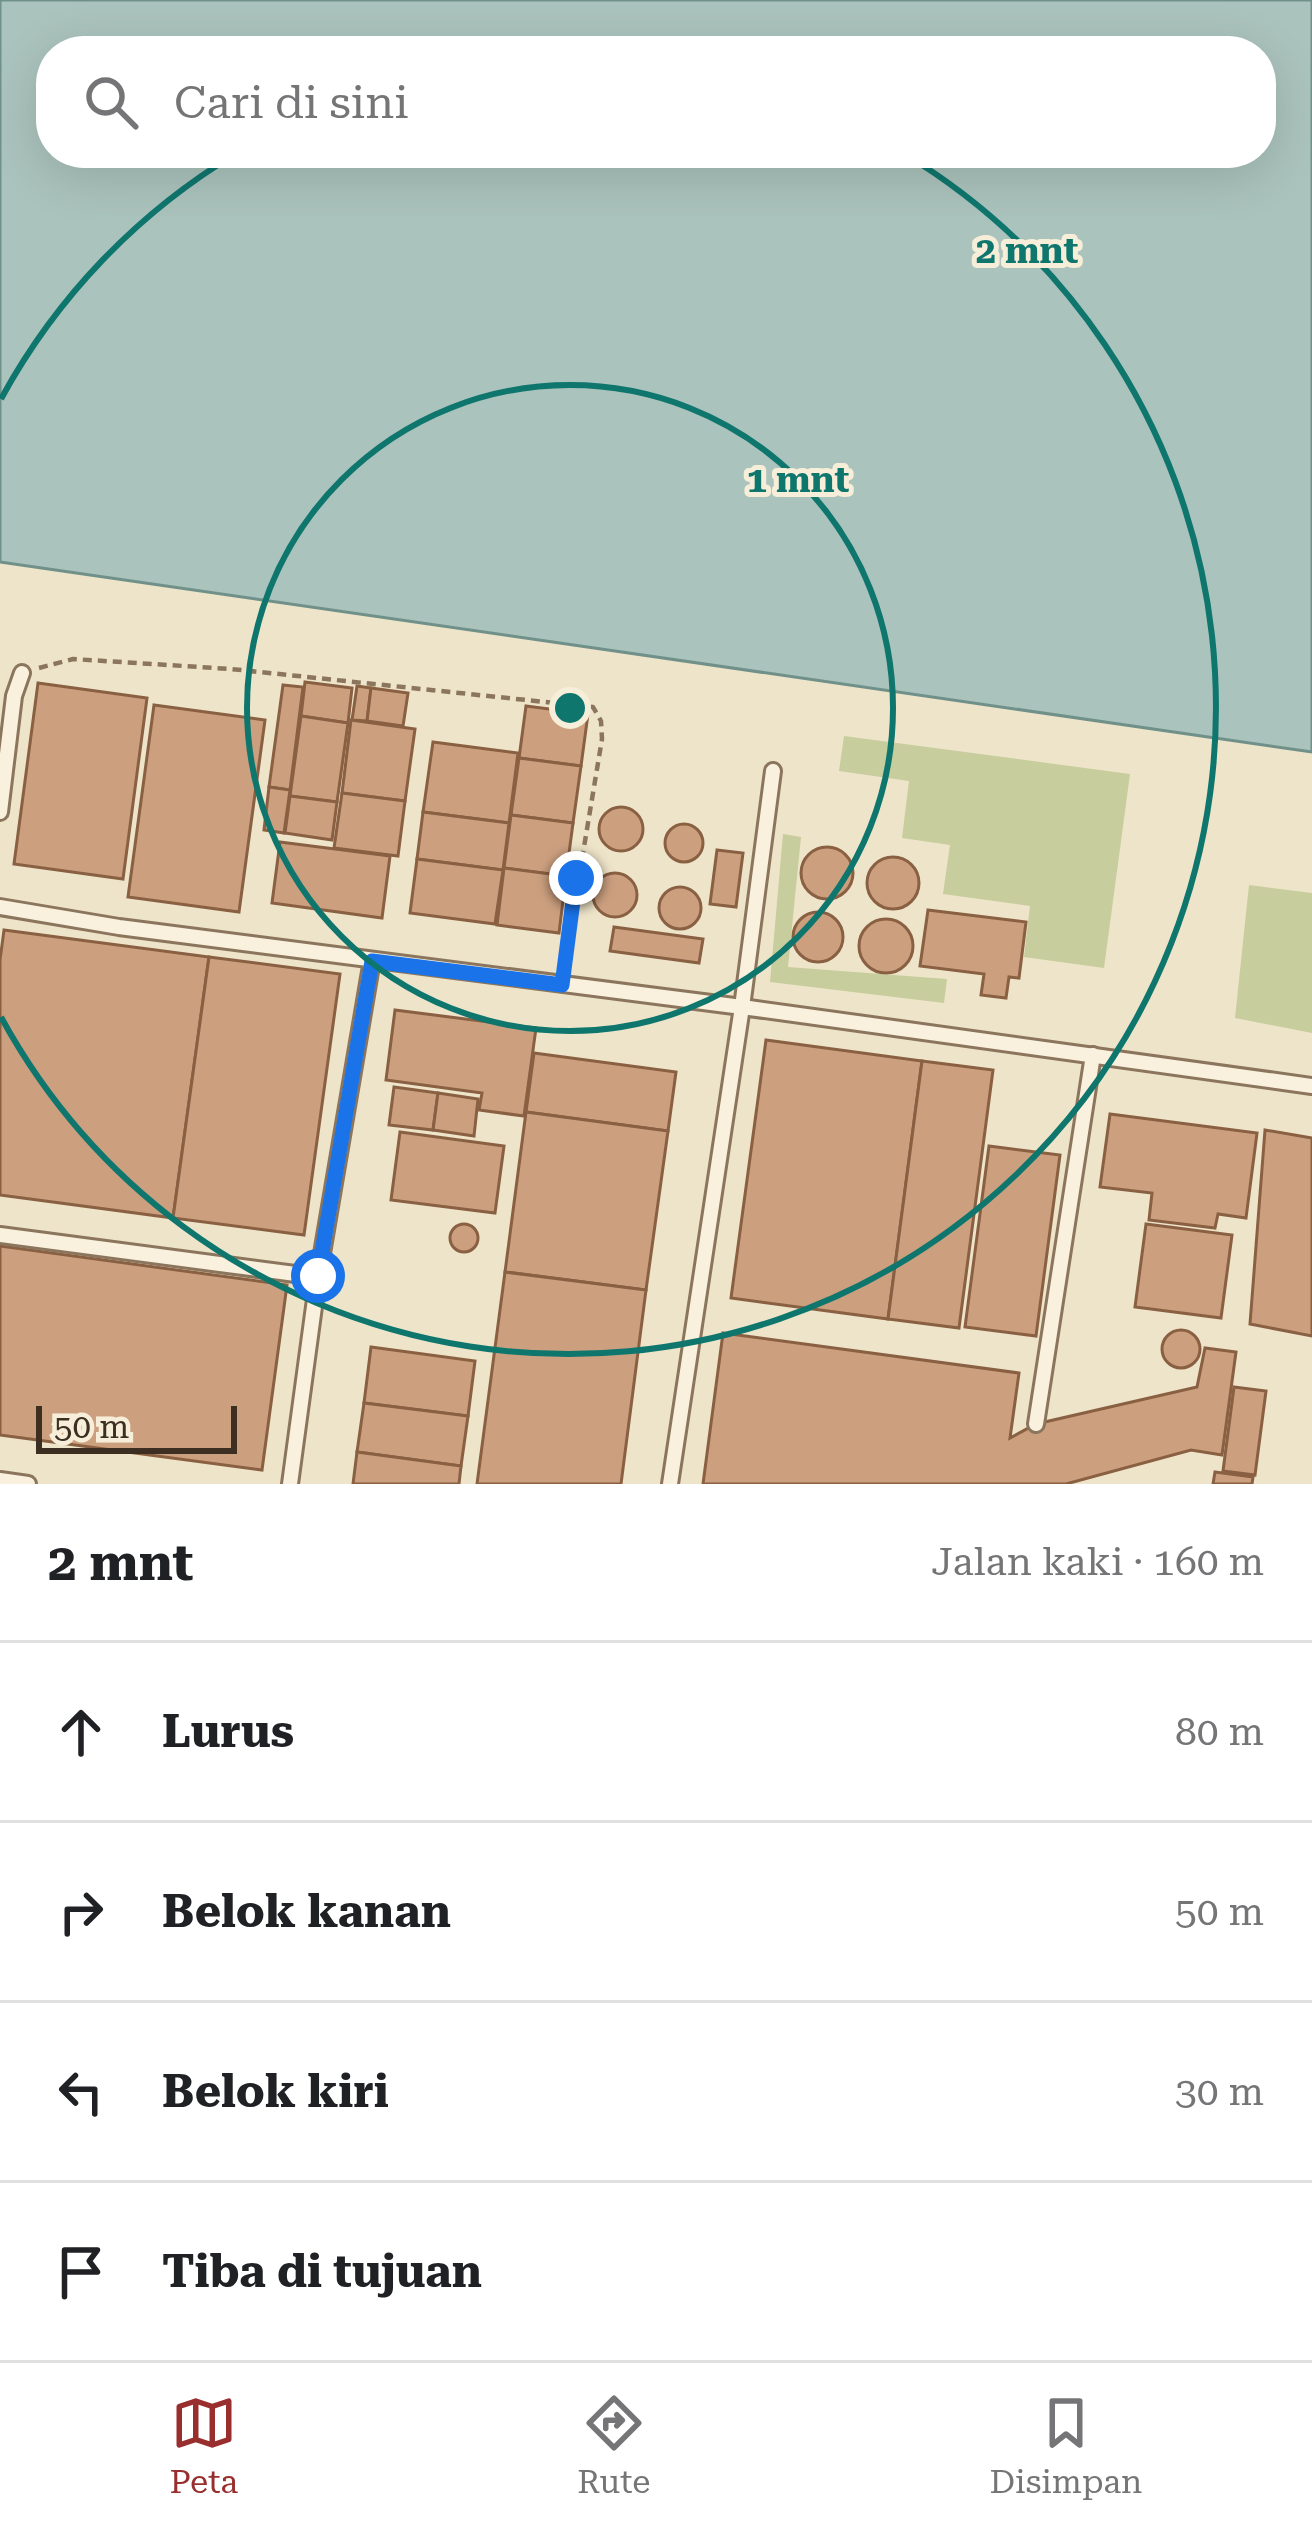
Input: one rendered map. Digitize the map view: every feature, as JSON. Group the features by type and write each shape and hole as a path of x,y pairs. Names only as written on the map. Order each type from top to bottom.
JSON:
{"lane":[{"path":"0,812 14,696 22,673"},
{"path":"670,1484 773,771"},
{"path":"0,908 1312,1087"},
{"path":"290,1484 318,1276 372,961"},
{"path":"1036,1424 1093,1055"},
{"path":"0,1235 318,1276"},
{"path":"0,1480 28,1484"}],"path":[{"path":"22,673 74,659 231,668 592,707 602,721 602,739 562,985"}],"green space":[{"path":"844,736 1130,774 1104,968 1024,957 1030,906 943,894 950,845 902,838 909,781 839,771"},
{"path":"783,834 801,837 788,967 947,979 944,1003 770,982"},
{"path":"1249,885 1312,893 1312,1033 1235,1018"}],"water":[{"path":"0,0 1312,0 1312,752 0,562"}],"building":[{"path":"305,682 352,688 348,723 301,716"},
{"path":"38,683 147,698 123,879 14,864"},
{"path":"283,685 303,687 290,790 269,787"},
{"path":"357,686 371,688 367,721 352,720"},
{"path":"371,688 408,693 403,726 367,721"},
{"path":"154,705 265,720 239,912 128,897"},
{"path":"526,706 588,714 581,766 519,758"},
{"path":"301,716 348,723 337,802 290,796"},
{"path":"351,720 415,729 405,801 342,793"},
{"path":"433,742 518,753 509,823 423,812"},
{"path":"519,758 581,766 573,823 511,815"},
{"path":"269,787 290,790 284,833 264,830"},
{"path":"342,793 405,801 398,856 334,848"},
{"path":"290,796 337,802 332,840 285,833"},
{"path":"621,807 637,813 643,829 637,845 621,851 605,845 599,829 605,813"},
{"path":"423,812 509,823 503,870 417,859"},
{"path":"511,815 573,823 566,876 504,868"},
{"path":"684,824 697,830 703,843 697,856 684,862 671,856 665,843 671,830"},
{"path":"280,842 390,856 382,918 272,903"},
{"path":"827,847 845,855 853,873 845,891 827,899 809,891 801,873 809,855"},
{"path":"717,850 743,853 736,907 710,904"},
{"path":"893,857 912,864 919,883 912,902 893,909 874,902 867,883 874,864"},
{"path":"417,859 503,870 495,924 410,913"},
{"path":"504,868 566,876 559,933 497,925"},
{"path":"615,873 631,879 637,895 631,911 615,917 599,911 593,895 599,879"},
{"path":"680,887 695,893 701,908 695,923 680,929 665,923 659,908 665,893"},
{"path":"928,910 1026,922 1019,978 1009,977 1006,998 981,995 984,974 920,966"},
{"path":"818,912 836,919 843,937 836,955 818,962 800,955 793,937 800,919"},
{"path":"886,919 905,927 913,946 905,965 886,973 867,965 859,946 867,927"},
{"path":"614,927 703,939 699,963 610,951"},
{"path":"4,930 209,957 173,1218 0,1195"},
{"path":"209,957 340,974 304,1235 173,1218"},
{"path":"395,1010 536,1028 524,1116 479,1110 482,1093 386,1080"},
{"path":"766,1040 922,1061 888,1319 731,1298"},
{"path":"534,1053 676,1072 668,1131 526,1112"},
{"path":"922,1061 993,1070 959,1328 888,1319"},
{"path":"394,1087 438,1093 433,1130 389,1125"},
{"path":"438,1093 478,1099 474,1136 433,1130"},
{"path":"526,1112 668,1131 646,1290 505,1272"},
{"path":"1110,1114 1257,1133 1246,1218 1218,1214 1215,1228 1149,1220 1152,1193 1100,1187"},
{"path":"1265,1130 1312,1138 1312,1336 1250,1324"},
{"path":"400,1132 504,1146 495,1213 391,1200"},
{"path":"989,1146 1060,1155 1036,1336 965,1327"},
{"path":"464,1224 474,1228 478,1238 474,1248 464,1252 454,1248 450,1238 454,1228"},
{"path":"1146,1224 1232,1235 1221,1318 1135,1307"},
{"path":"0,1246 287,1285 262,1470 0,1435"},
{"path":"505,1272 646,1290 621,1484 477,1484"},
{"path":"1181,1330 1195,1335 1200,1349 1195,1363 1181,1368 1167,1363 1162,1349 1167,1335"},
{"path":"723,1333 1019,1373 1010,1438 1036,1424 1197,1387 1205,1348 1236,1352 1222,1455 1191,1450 1066,1484 703,1484"},
{"path":"371,1347 475,1361 468,1416 364,1403"},
{"path":"1234,1387 1266,1391 1255,1475 1223,1471"},
{"path":"364,1403 468,1416 461,1466 357,1452"},
{"path":"357,1452 461,1466 459,1484 353,1484"},
{"path":"1215,1472 1253,1477 1252,1484 1213,1484"}],"route":[{"path":"318,1276 372,961 562,985 576,878"}]}
